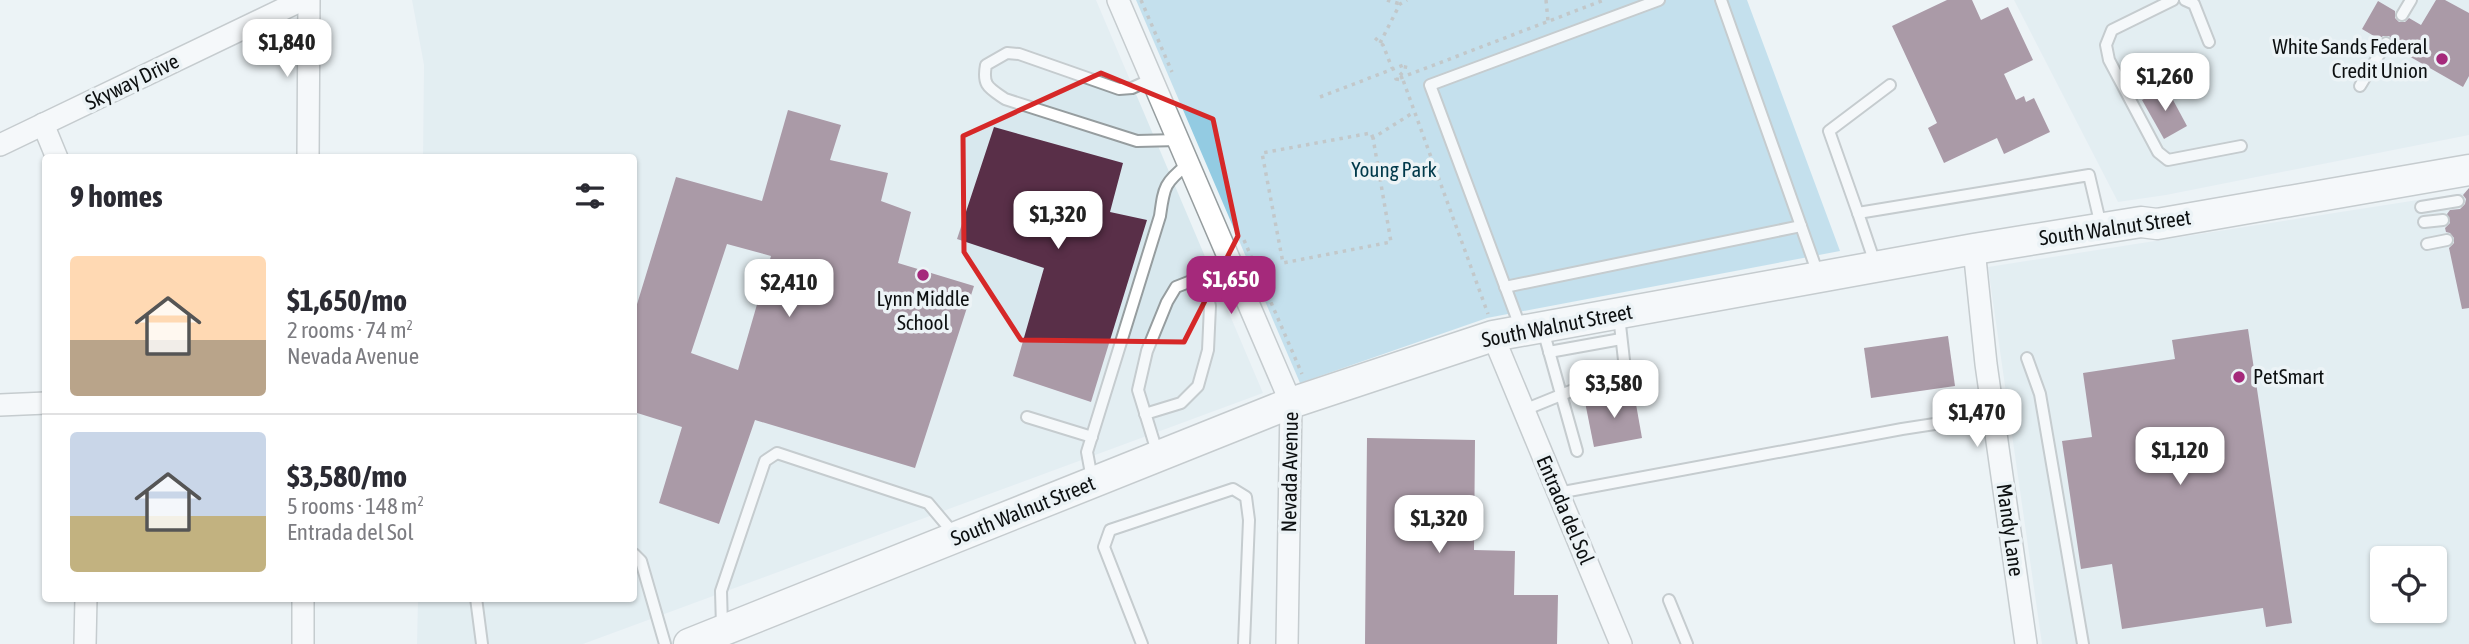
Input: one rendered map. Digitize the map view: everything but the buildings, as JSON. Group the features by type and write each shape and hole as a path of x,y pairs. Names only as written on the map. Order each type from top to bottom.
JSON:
{"street":[{"name":"Skyway Drive","path":"0,145 302,0"},
{"path":"308,154 309,0"},
{"name":"Nevada Avenue","path":"1118,0 1162,76 1178,140 1291,403 1287,644"},
{"path":"43,124 55,154"},
{"name":"South Walnut Street","path":"701,641 1291,403 1521,337 1620,326 1819,277 1974,249 2141,222 2157,223 2469,170"},
{"name":"Mandy Lane","path":"1974,249 1993,415 2026,644"},
{"name":"Entrada del Sol","path":"1521,337 1524,410 1621,644"},
{"path":"0,405 42,403"},
{"path":"85,644 86,602"},
{"path":"303,602 303,644"}],"lane":[{"path":"1577,452 1561,395 1521,337 1430,85 1659,0"},
{"path":"1721,0 1819,277"},
{"path":"2173,0 2112,30 2106,45 2109,60 2158,152 2168,160 2241,146"},
{"path":"2185,0 2194,4 2209,42"},
{"path":"2402,15 2411,0"},
{"path":"2360,86 2386,43"},
{"path":"1162,76 1132,88 1119,89 1019,54 1007,53 986,65 984,78 988,87 1005,99 1097,129 1137,141 1178,140"},
{"path":"1876,267 1829,131 1891,85"},
{"path":"1092,483 1087,452 1160,216 1164,192 1169,179 1188,164"},
{"path":"1858,213 2089,175 2102,228"},
{"path":"2421,207 2458,201"},
{"path":"2424,222 2443,220"},
{"path":"1505,287 1801,226"},
{"path":"2427,244 2447,240"},
{"path":"1159,456 1138,390 1147,351 1176,287 1232,265"},
{"path":"1145,414 1181,403 1198,386 1208,350 1210,306 1203,276"},
{"path":"1524,410 1625,369 1620,326"},
{"path":"2027,358 2040,394 2083,644"},
{"path":"1558,494 1888,431 1993,415"},
{"path":"1027,417 1092,437"},
{"path":"701,641 765,460 777,453 928,503 957,538"},
{"path":"1142,644 1104,547 1110,530 1233,489 1247,497 1249,520 1244,644"},
{"path":"637,557 641,561 665,644"},
{"path":"1669,600 1687,644"},
{"path":"477,602 482,644"}],"path":[{"path":"1141,0 1162,76"},
{"path":"1387,0 1400,5"},
{"path":"1380,43 1400,5 1407,0"},
{"path":"1546,0 1548,21"},
{"path":"1396,79 1604,0"},
{"path":"1375,38 1383,45 1392,68"},
{"path":"1320,97 1406,64 1405,70 1396,79"},
{"path":"1396,79 1403,80 1414,112 1521,337"},
{"path":"1373,138 1414,112"},
{"path":"1371,133 1373,138 1391,243 1283,263 1262,153 1371,133"}],"highlighted area":[{"path":"1101,73 1213,119 1238,236 1184,342 1021,340 964,252 963,136"}],"shaded area":[{"name":"Lynn Middle School","path":"412,0 1096,0 1263,393 583,644 417,644 418,602 637,602 637,154 423,154 424,65"},
{"path":"2014,0 2469,0 2469,135 2166,195 2118,202"},
{"path":"2469,192 2469,644 2042,644 1988,267"}],"green space":[{"name":"Young Park","path":"1136,0 1747,0 1840,251 1487,318 1300,383"}],"place":[{"name":"White Sands Federal Credit Union","path":"2442,59"},
{"name":"Lynn Middle School","path":"923,275"},
{"name":"PetSmart","path":"2239,377"}]}
